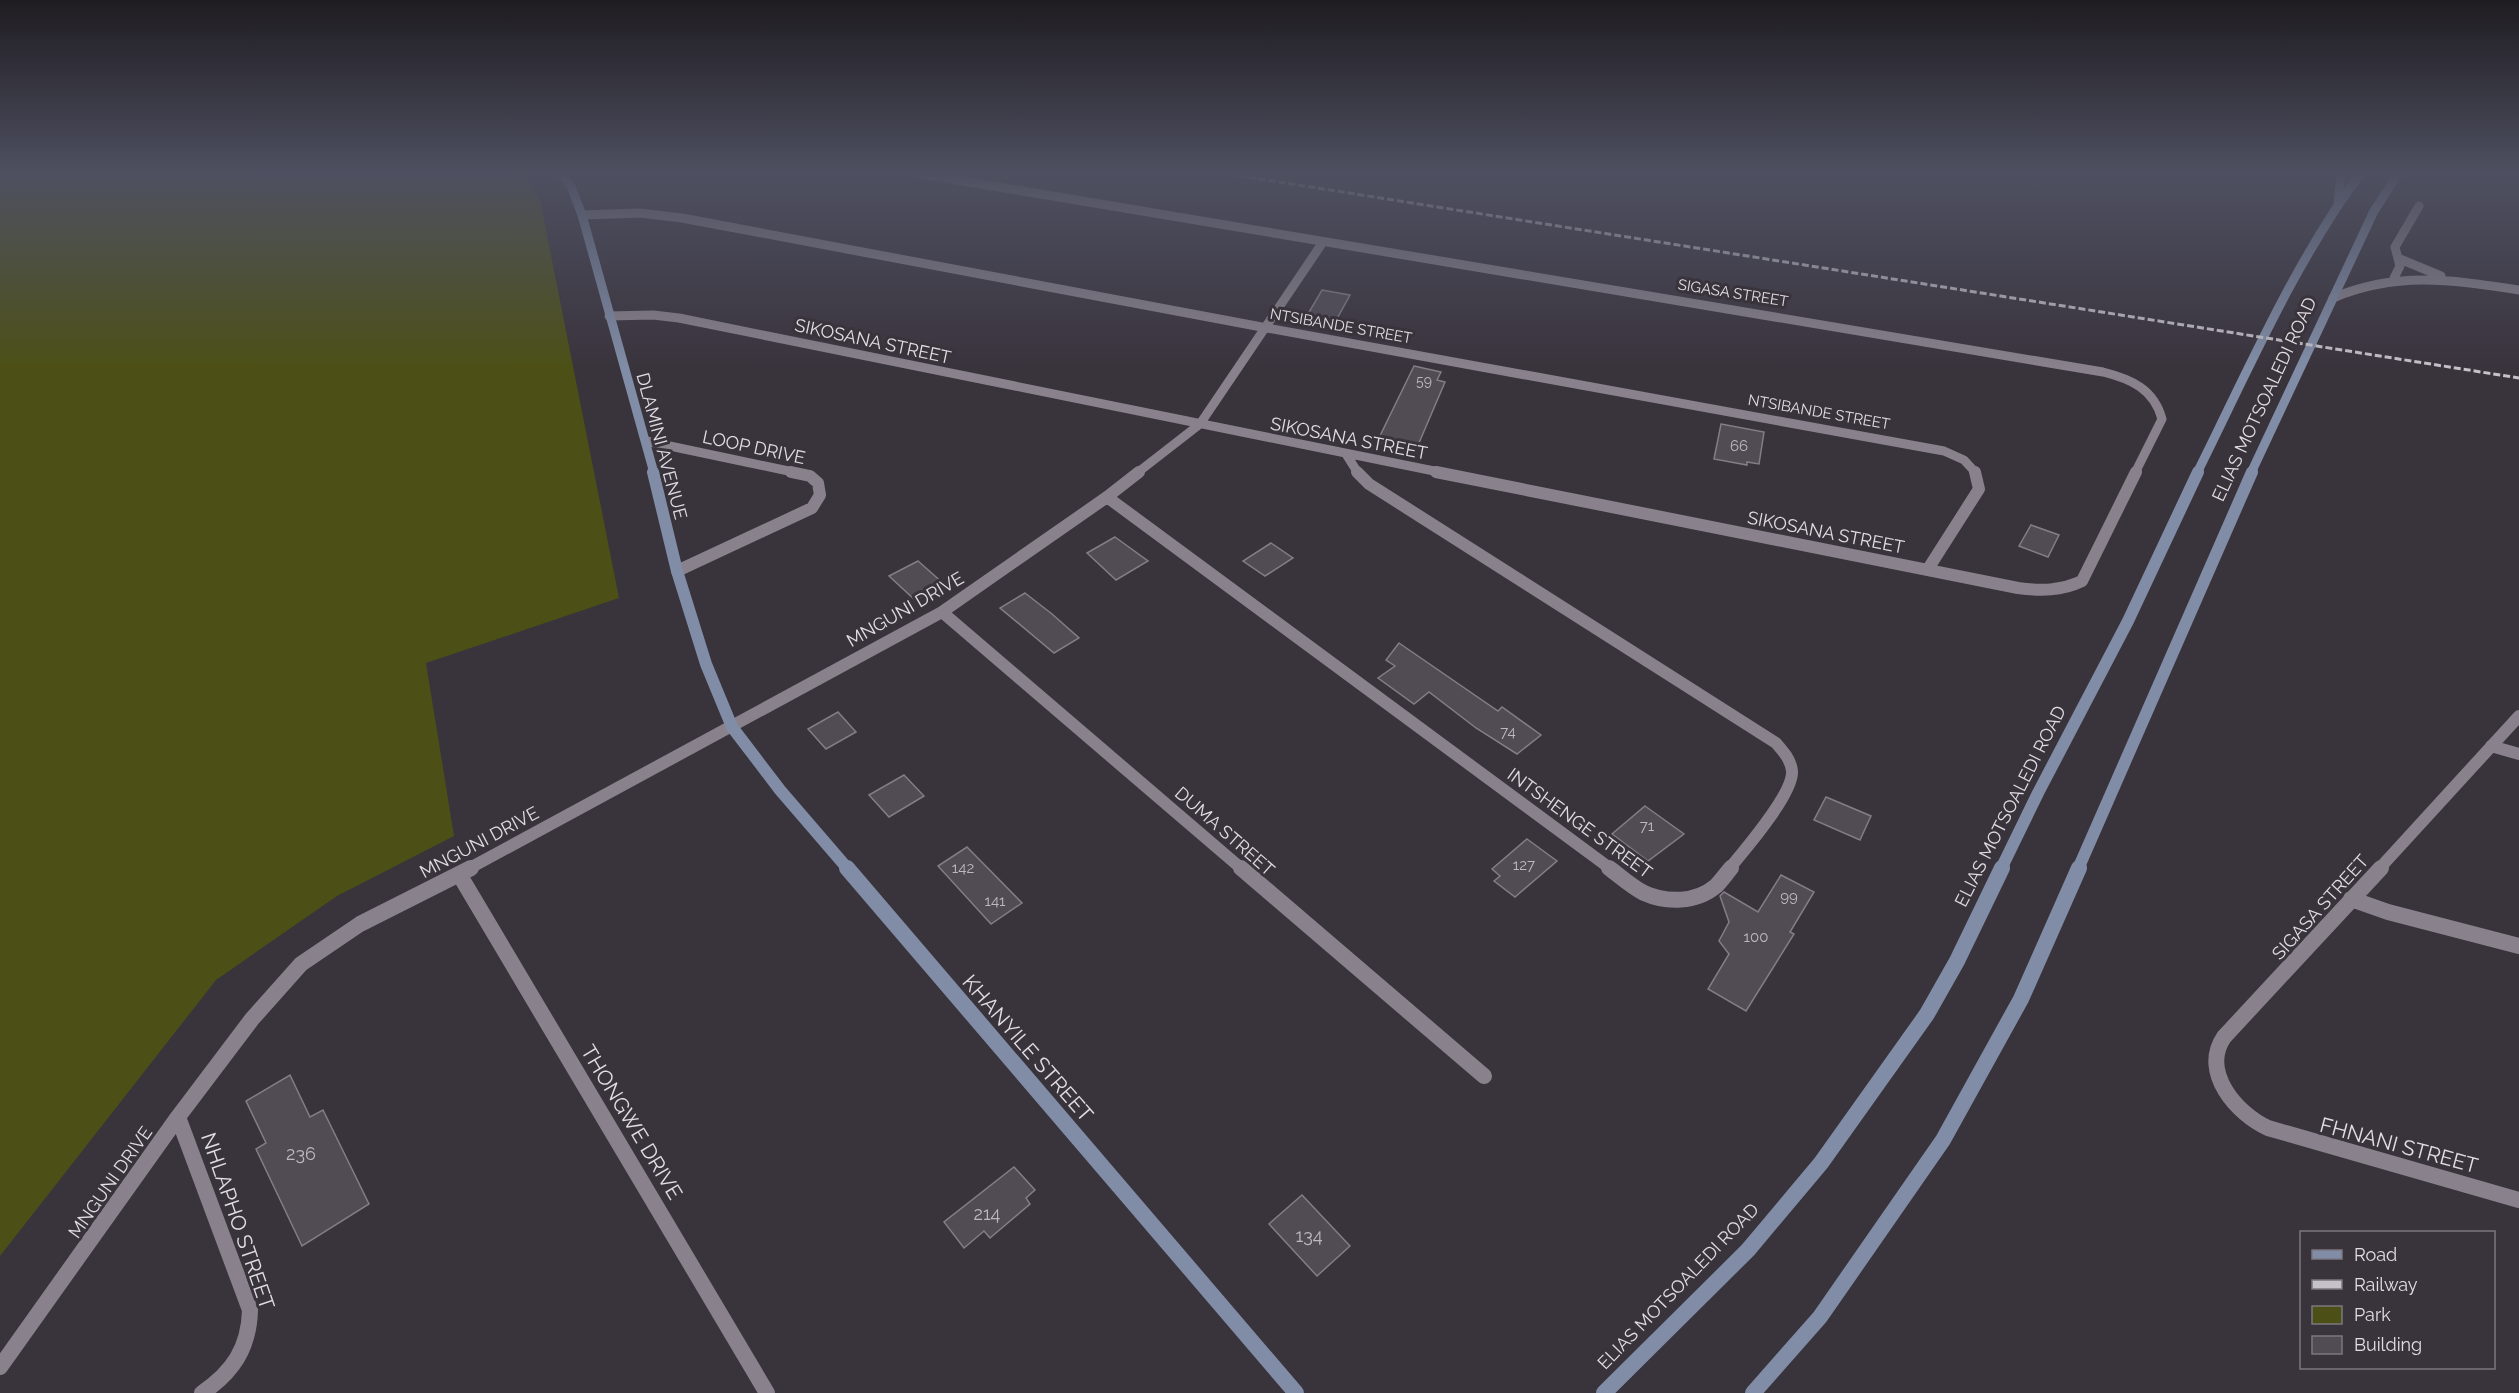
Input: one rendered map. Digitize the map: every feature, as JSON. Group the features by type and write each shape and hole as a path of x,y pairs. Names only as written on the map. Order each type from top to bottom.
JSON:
{"main road":[{"name":"DLAMINI AVENUE","path":"588,239 646,441 677,571 706,664 732,727"},
{"name":"ELIAS MOTSOALEDI ROAD","path":"1604,1393 1755,1241 1821,1163 1927,1014 1957,961 2038,793 2128,621 2235,394 2281,304 2318,239"},
{"name":"ELIAS MOTSOALEDI ROAD","path":"1753,1393 1820,1317 1893,1214 1943,1140 2021,999 2280,408 2361,239"},
{"name":"KHANYILE STREET","path":"732,727 780,790 1296,1393"}],"street":[{"name":"NTSIBANDE STREET","path":"794,239 1944,451 1957,456 1973,467 1980,478 1979,489 1928,569"},
{"name":"SIGASA STREET","path":"1305,239 2103,372 2128,380 2150,393 2160,410 2162,419 2082,581"},
{"path":"2400,239 2395,247 2395,253 2400,259 2440,276 2519,290"},
{"name":"MNGUNI DRIVE","path":"0,1367 178,1117 252,1019 302,964 360,924 459,874 942,612 1107,497 1200,424 1323,242"},
{"path":"2394,279 2400,272 2400,259"},
{"path":"2334,298 2355,286 2394,279 2466,282"},
{"name":"SIKOSANA STREET","path":"609,316 653,315 679,318 1346,454 2034,590 2058,589 2082,581"},
{"name":"LOOP DRIVE","path":"646,441 810,476 816,479 821,488 821,495 812,508 677,571"},
{"name":"INTSHENGE STREET","path":"1107,497 1642,892 1663,900 1685,900 1704,895 1716,886 1778,804 1792,776 1792,767 1776,743 1375,488 1358,474 1346,454"},
{"name":"DUMA STREET","path":"942,612 1484,1076"},
{"name":"SIGASA STREET","path":"2268,1128 2248,1116 2229,1096 2215,1067 2217,1048 2226,1034 2239,1023 2519,716"},
{"path":"2491,746 2519,754"},
{"name":"THONGWE DRIVE","path":"459,874 767,1393"},
{"path":"2351,899 2388,912 2519,946"},
{"name":"NHLAPHO STREET","path":"178,1117 250,1310 251,1329 246,1347 217,1383 202,1393"},
{"name":"FHNANI STREET","path":"2268,1128 2519,1200"}],"green space":[{"path":"0,239 548,239 619,598 426,663 454,836 337,896 216,980 0,1256"}],"building":[{"path":"1322,290 1350,295 1334,324 1305,319"},
{"path":"1414,366 1441,372 1437,380 1445,382 1416,450 1377,442"},
{"path":"1721,424 1764,432 1759,464 1747,462 1747,465 1714,459"},
{"path":"2031,525 2059,535 2048,557 2019,546"},
{"path":"1115,537 1148,561 1116,580 1087,553"},
{"path":"1271,543 1293,558 1265,576 1243,561"},
{"path":"918,561 944,584 915,600 889,576"},
{"path":"1025,593 1079,638 1054,653 1000,608"},
{"path":"1399,643 1498,711 1502,707 1541,735 1517,754 1476,728 1429,692 1414,704 1378,678 1395,666 1386,660"},
{"path":"838,712 856,732 826,749 808,729"},
{"path":"904,775 924,796 889,817 869,795"},
{"path":"1826,797 1871,816 1860,840 1814,820"},
{"path":"1645,806 1684,834 1648,861 1612,834"},
{"path":"1527,839 1557,861 1515,897 1494,881 1500,876 1492,869"},
{"path":"967,847 1022,903 991,924 938,866"},
{"path":"1781,875 1814,892 1790,932 1794,934 1746,1011 1708,989 1729,954 1719,941 1729,922 1720,896 1724,892 1758,912"},
{"path":"290,1075 310,1117 323,1110 369,1204 302,1246 256,1149 266,1143 246,1101"},
{"path":"1014,1167 1035,1190 1026,1198 1030,1204 990,1238 984,1231 964,1248 944,1222"},
{"path":"1302,1195 1350,1246 1317,1276 1269,1224"}],"railway":[{"path":"1640,239 2519,378"}]}
